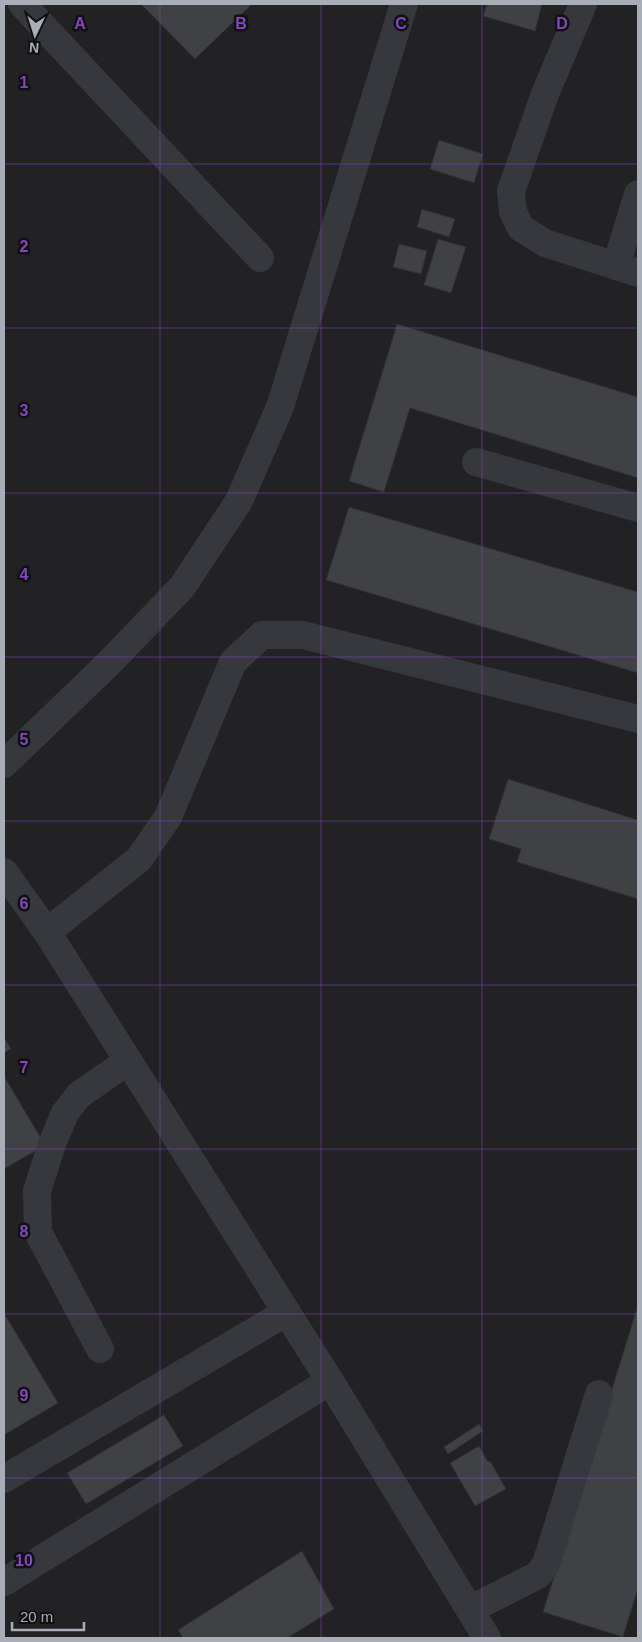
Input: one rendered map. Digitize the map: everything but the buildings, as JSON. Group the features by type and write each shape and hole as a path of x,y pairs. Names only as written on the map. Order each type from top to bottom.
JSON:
{"street":[{"path":"22,4 260,258"},
{"path":"4,764 108,664 182,587 239,501 280,407 404,4"},
{"path":"583,4 545,94 511,190 513,212 521,228 545,243 627,269 638,194"},
{"path":"476,462 638,508"},
{"path":"47,932 139,859 168,817 233,662 262,635 303,636 638,719"},
{"path":"4,872 47,932 287,1312 488,1638"},
{"path":"100,1349 38,1232 37,1191 64,1113 78,1095 128,1061"},
{"path":"4,1479 287,1312"},
{"path":"4,1582 330,1381"},
{"path":"471,1609 538,1575 546,1564 600,1394"}],"shaded area":[{"path":"4,4 638,4 638,1638 4,1638"}]}
